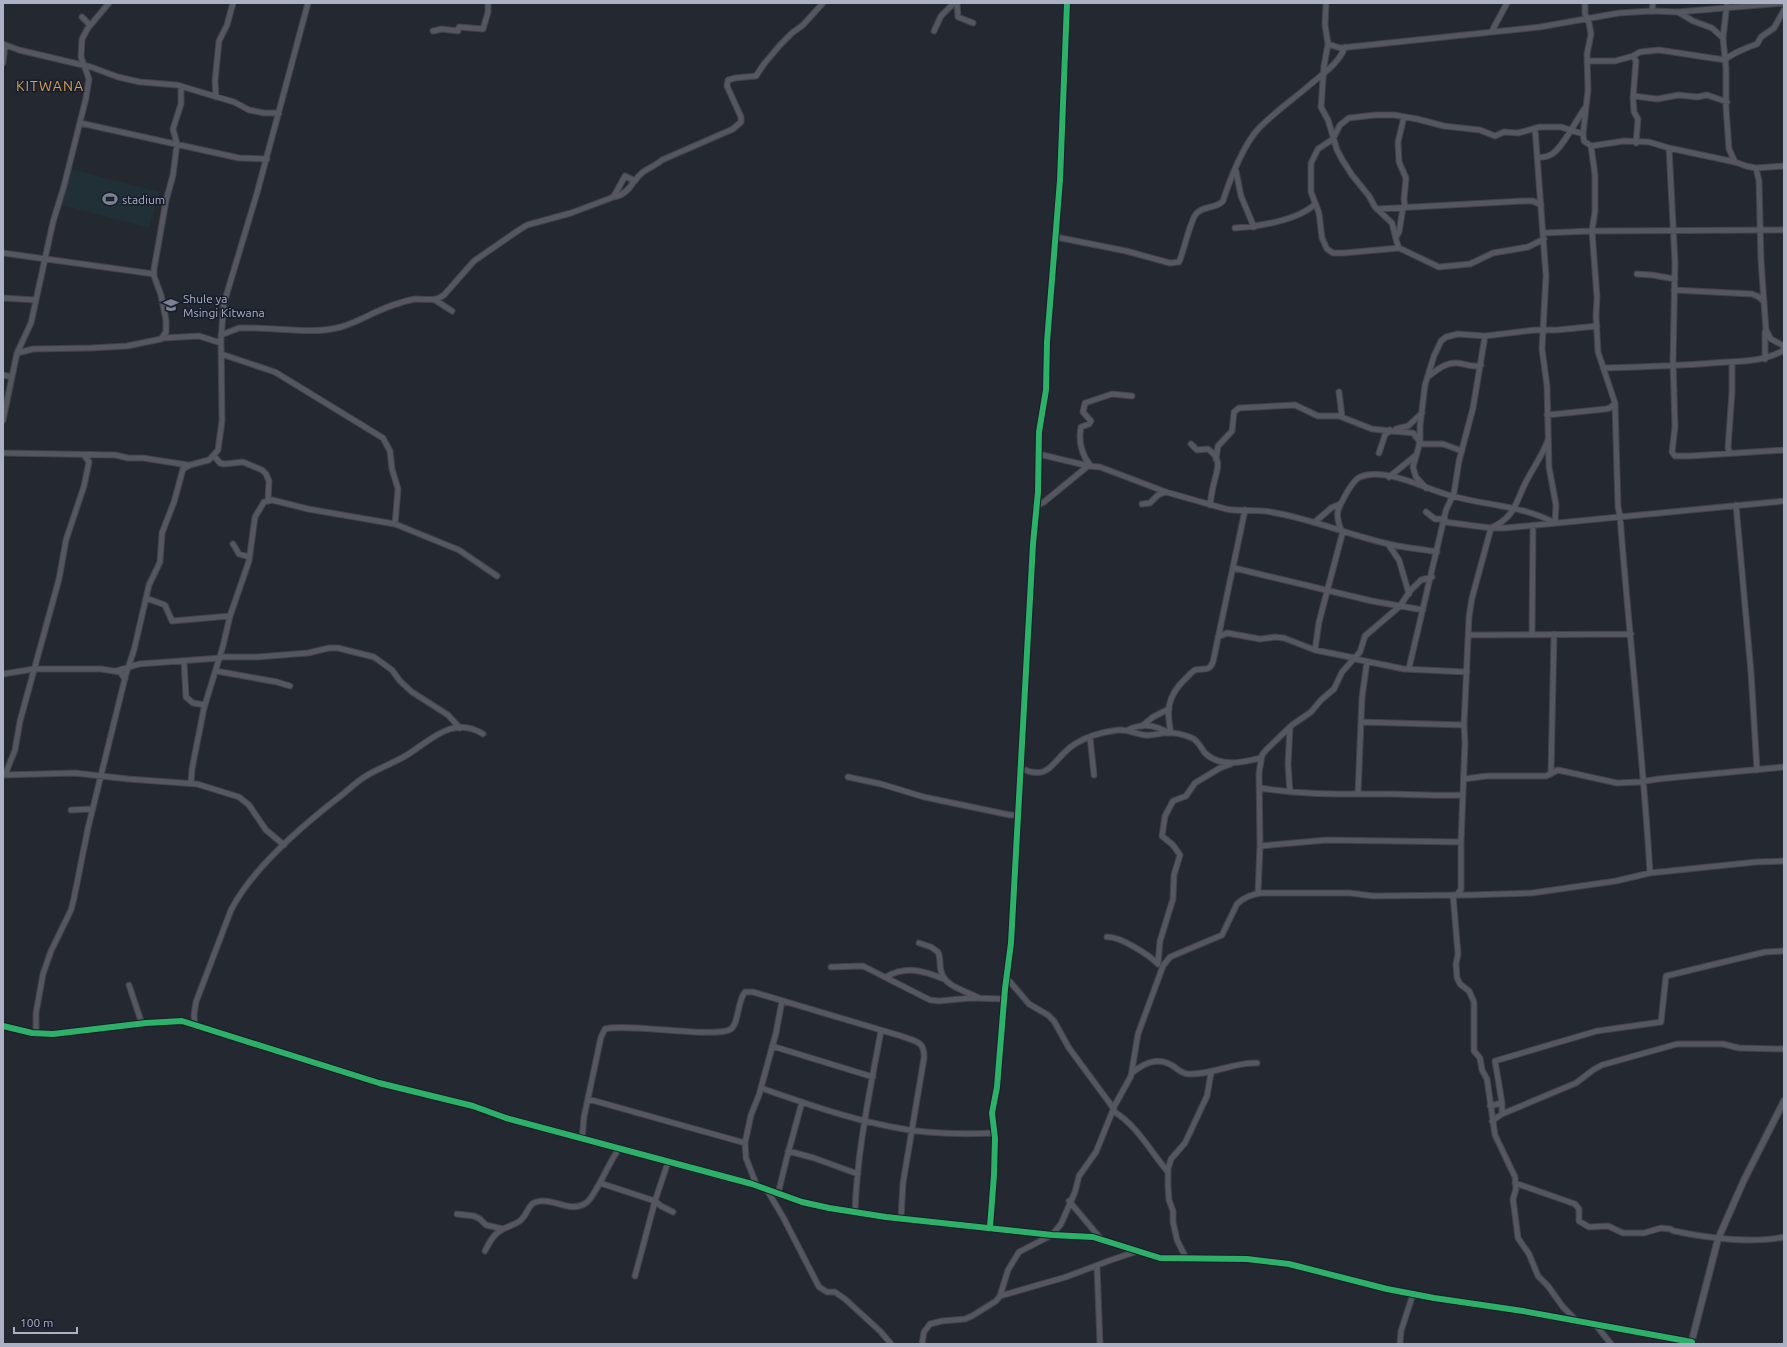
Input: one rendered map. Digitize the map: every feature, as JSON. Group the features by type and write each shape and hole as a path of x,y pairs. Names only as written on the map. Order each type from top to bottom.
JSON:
{"street":[{"path":"3,420 17,353 31,323 53,222 80,123 89,79 81,57 82,38 90,25 109,3"},
{"path":"216,97 215,81 219,41 227,25 233,3"},
{"path":"4,453 114,455 188,465 209,460 214,456 219,444 222,421 221,335 224,303 267,159 308,3"},
{"path":"433,31 442,29 458,31 459,27 483,29 488,12 488,3"},
{"path":"221,335 239,328 290,330 332,329 347,325 381,308 394,304 412,300 435,300 444,295 474,261 527,225 571,213 627,192 644,170 655,166 662,160 707,139 726,134 736,127 741,122 742,117 727,86 728,80 756,76 780,45 803,25 823,3"},
{"path":"934,31 941,16 954,3"},
{"path":"957,3 958,17 973,23"},
{"path":"990,1227 994,1175 994,1133 992,1113 998,1082 1006,977 1011,943 1039,432 1046,390 1047,342 1056,237 1063,121 1067,3"},
{"path":"1492,31 1507,3"},
{"path":"1585,3 1585,14 1588,19 1591,34 1587,61 1588,90 1583,134 1584,141 1591,146 1624,141 1636,143 1649,142 1756,168 1784,166"},
{"path":"1652,11 1653,3"},
{"path":"1328,44 1345,48 1540,27 1619,13 1652,11 1678,12 1726,5 1784,3"},
{"path":"1325,4 1325,25 1328,44 1321,107 1328,120 1337,150 1352,175 1369,196 1377,209 1392,223 1399,248"},
{"path":"1726,5 1723,38 1729,149 1735,162"},
{"path":"1725,60 1732,54 1757,44 1761,37 1774,28 1784,10"},
{"path":"1678,12 1693,21 1712,28 1723,38"},
{"path":"82,17 90,25"},
{"path":"3,63 4,44 133,81 168,83 181,86 234,102 249,110 265,113 279,112"},
{"path":"1056,237 1126,250 1170,263 1177,263 1181,257 1195,215 1206,207 1221,204 1248,141 1260,127 1342,56 1345,48"},
{"path":"1587,61 1614,61 1633,56 1640,52 1667,50 1725,60"},
{"path":"1633,56 1636,61 1634,96 1634,110 1638,119 1636,143"},
{"path":"163,338 166,332 164,308 154,274 166,201 173,175 177,144 172,129 181,104 181,86"},
{"path":"1634,96 1657,99 1679,95 1697,97 1707,95 1727,102"},
{"path":"1537,158 1554,153 1586,107"},
{"path":"265,113 276,123"},
{"path":"1544,239 1532,246 1493,252 1470,264 1445,268 1439,267 1399,248 1333,253 1327,249 1324,244 1319,213 1311,192 1312,159 1318,149 1333,139 1340,125 1349,118 1375,116 1404,117 1444,126 1480,130 1495,136 1504,132 1518,133 1535,128 1561,127 1583,134"},
{"path":"1396,237 1399,232 1404,208 1406,178 1399,162 1398,142 1404,117"},
{"path":"80,123 239,158 267,159"},
{"path":"1535,128 1546,276 1542,349 1547,386 1549,467 1556,505 1555,523"},
{"path":"1591,146 1595,175 1595,211 1592,231 1597,297 1596,326 1598,352 1615,402 1617,500 1620,516 1645,781 1650,873"},
{"path":"1669,148 1675,262 1673,455 1697,456 1784,450"},
{"path":"1756,168 1759,181 1761,261 1766,330 1765,359"},
{"path":"1236,170 1241,196 1254,227"},
{"path":"613,197 624,177 634,181"},
{"path":"1377,209 1523,201 1533,201 1541,205"},
{"path":"1235,228 1264,226 1304,212 1315,204"},
{"path":"1543,233 1592,231 1784,230"},
{"path":"3,253 154,274"},
{"path":"1637,274 1652,274 1675,279"},
{"path":"1752,294 1759,291 1763,284"},
{"path":"1674,290 1752,294 1759,297 1764,302"},
{"path":"3,298 36,300"},
{"path":"435,300 452,311"},
{"path":"1427,488 1416,477 1414,471 1419,443 1423,392 1434,356 1441,341 1446,337 1458,334 1485,336 1520,331 1596,326"},
{"path":"1766,330 1771,339 1784,346"},
{"path":"17,353 33,348 91,348 127,346 157,341 163,338 199,336 221,343"},
{"path":"1409,668 1449,503 1453,497 1462,451 1473,408 1485,336"},
{"path":"1603,368 1673,366 1765,359 1784,350"},
{"path":"221,354 274,372 384,438 390,451 392,469 398,489 395,524"},
{"path":"1730,453 1728,448 1733,362"},
{"path":"1428,376 1450,364 1458,363 1474,366 1481,365"},
{"path":"3,375 12,377"},
{"path":"1339,392 1342,417"},
{"path":"1090,466 1084,456 1080,442 1081,427 1091,422 1091,419 1083,412 1085,403 1112,394 1132,396"},
{"path":"1547,415 1606,409 1610,408 1615,402"},
{"path":"1210,505 1218,470 1216,459 1218,446 1232,431 1234,412 1237,409 1295,405 1318,416 1335,415 1372,429 1413,433 1419,443"},
{"path":"1379,453 1385,435 1390,430 1408,426 1422,414"},
{"path":"1491,528 1502,523 1515,507 1528,478 1543,453 1548,437"},
{"path":"1419,443 1443,444 1462,451"},
{"path":"1191,444 1197,450 1208,449 1216,459"},
{"path":"1038,454 1110,470 1166,492 1210,505 1234,510 1272,512 1315,522 1387,544 1437,552"},
{"path":"1389,477 1417,454"},
{"path":"84,455 88,462 86,479 66,540 59,579 20,721 16,750 4,775 65,773 191,783 239,797 249,805 266,830 284,845"},
{"path":"191,783 192,769 205,705 220,658 230,616 249,557 254,517 261,506 268,500 268,477 262,470 243,462 220,463 214,456"},
{"path":"36,1034 36,1013 43,974 51,951 74,898 92,809 125,679 134,650 149,585 160,562 162,533 174,502 180,474 188,465"},
{"path":"1036,506 1044,502 1090,466"},
{"path":"1315,650 1319,622 1342,530 1337,516 1340,504 1347,491 1358,478 1367,475 1382,475 1453,497 1478,503 1515,507 1555,523"},
{"path":"1142,504 1150,503 1158,495 1166,492"},
{"path":"268,500 308,509 395,524 459,550 497,576"},
{"path":"1426,512 1435,519 1491,528 1784,501"},
{"path":"1315,522 1332,508 1340,504"},
{"path":"1736,505 1751,672 1757,770"},
{"path":"1170,733 1169,709 1170,700 1173,693 1194,670 1203,670 1211,667 1246,510"},
{"path":"1532,634 1533,525"},
{"path":"1455,895 1461,890 1462,885 1461,842 1462,795 1464,779 1464,725 1472,598 1491,528"},
{"path":"233,544 239,554 249,557"},
{"path":"1387,544 1399,560 1409,594"},
{"path":"1234,568 1327,590 1423,610"},
{"path":"1258,893 1260,846 1259,773 1261,758 1266,750 1290,727 1311,712 1321,700 1334,689 1342,672 1360,652 1365,636 1400,606 1421,580 1432,577"},
{"path":"146,598 165,605 172,621 230,616"},
{"path":"1218,637 1227,633 1260,639 1276,637 1284,638 1315,650 1367,662 1409,668 1467,672"},
{"path":"1551,774 1554,634"},
{"path":"1469,635 1631,634"},
{"path":"3,674 34,669 116,671 139,664 274,656 308,653 329,648 338,648 374,657 392,670 400,681 412,692 448,714 460,728"},
{"path":"184,661 186,697 193,703 205,705"},
{"path":"1358,794 1361,722 1367,662"},
{"path":"116,671 120,672 125,679"},
{"path":"216,671 277,682 290,686"},
{"path":"1142,726 1153,717 1169,709"},
{"path":"1361,722 1464,725"},
{"path":"1020,768 1033,774 1041,774 1075,744 1090,737 1112,731 1128,730 1142,726 1157,727 1170,733 1192,738 1209,756 1232,764"},
{"path":"1290,727 1288,765 1290,792"},
{"path":"195,1026 194,1015 196,1002 231,910 235,901 268,860 309,821 361,780 407,755 448,728 474,730 483,734"},
{"path":"1128,730 1148,735 1170,733"},
{"path":"1090,737 1094,775"},
{"path":"1158,963 1160,941 1173,899 1174,875 1180,855 1173,845 1162,836 1165,816 1173,801 1186,796 1195,783 1220,768 1261,758"},
{"path":"1464,779 1487,776 1546,776 1558,770 1562,770 1617,783 1784,767"},
{"path":"848,777 881,784 924,797 1010,816 1017,815"},
{"path":"1260,788 1322,795 1462,795"},
{"path":"71,810 92,809"},
{"path":"1260,846 1327,840 1461,842"},
{"path":"922,1344 924,1332 930,1324 942,1320 957,1320 972,1316 996,1301 1000,1296 1008,1270 1019,1252 1052,1235 1061,1224 1069,1201 1075,1192 1079,1176 1100,1145 1113,1110 1133,1072 1138,1034 1162,968 1170,957 1222,935 1237,904 1245,898 1258,893 1350,893 1373,896 1542,892 1616,881 1650,873 1756,862 1784,861"},
{"path":"1455,895 1458,954 1456,964 1458,978 1460,984 1469,991 1474,1002 1474,1049 1480,1058 1482,1070 1487,1078 1492,1121 1498,1143 1514,1174 1516,1182 1512,1200 1518,1238 1529,1254 1538,1276 1548,1286 1563,1307 1578,1322"},
{"path":"1107,937 1123,940 1158,963 1162,968"},
{"path":"919,943 934,948 938,952 944,979"},
{"path":"1502,1114 1502,1103 1495,1061 1597,1031 1661,1022 1666,976 1765,952 1784,951"},
{"path":"831,967 863,966 930,1000 1004,999"},
{"path":"886,977 896,971 914,969 944,979 980,999"},
{"path":"1006,977 1029,1004 1048,1015 1054,1021 1069,1048 1113,1110 1131,1124 1168,1172"},
{"path":"128,985 142,1024"},
{"path":"582,1139 588,1098 601,1037 605,1029 630,1027 691,1032 722,1032 733,1027 742,996 745,992 753,992 916,1041 921,1044 924,1050 903,1183 901,1218"},
{"path":"757,1186 746,1158 745,1143 751,1115 761,1088 780,1018 782,1000"},
{"path":"3,1026 20,1032 53,1034 177,1021 260,1045 379,1083 473,1106 506,1118 757,1186 802,1202 855,1212 901,1218 1101,1239 1157,1258 1247,1259 1289,1264 1360,1283 1414,1294 1522,1311 1691,1343 1718,1238 1744,1180 1784,1101"},
{"path":"855,1212 865,1121 881,1031"},
{"path":"1492,1121 1502,1114 1576,1083 1602,1065 1668,1046 1723,1044 1739,1048 1784,1049"},
{"path":"772,1046 873,1077"},
{"path":"1133,1072 1145,1063 1160,1061 1165,1062 1185,1074 1211,1073 1240,1063 1257,1063"},
{"path":"1186,1258 1177,1240 1169,1194 1168,1172 1171,1159 1185,1143 1207,1096 1211,1073"},
{"path":"761,1088 865,1121 926,1132 994,1133"},
{"path":"588,1098 745,1143"},
{"path":"778,1194 802,1102"},
{"path":"1490,1106 1502,1103"},
{"path":"486,1251 491,1239 504,1229 521,1220 530,1204 535,1202 552,1201 573,1207 586,1203 600,1183 609,1163 619,1149"},
{"path":"788,1151 814,1158 858,1174"},
{"path":"635,1276 655,1201 668,1162"},
{"path":"1516,1182 1575,1204 1579,1209 1579,1220 1589,1227 1608,1226 1623,1233 1644,1233 1661,1228 1718,1238 1773,1239 1784,1237"},
{"path":"600,1183 655,1201 673,1212"},
{"path":"767,1190 783,1216 819,1287 827,1292 835,1292 846,1299 881,1332 890,1344"},
{"path":"1069,1201 1101,1239"},
{"path":"457,1214 474,1216 480,1218 486,1225 504,1229"},
{"path":"1000,1296 1062,1278 1138,1251"},
{"path":"1097,1266 1100,1344"},
{"path":"1400,1344 1401,1331 1414,1294"},
{"path":"1595,1324 1612,1344"}],"shaded area":[{"name":"stadium","path":"71,169 159,192 149,228 62,205"}],"cycle path":[{"path":"990,1227 995,1138 992,1113 997,1087 1005,989 1011,943 1033,544 1038,492 1039,432 1046,390 1047,342 1060,180 1067,3"},
{"path":"3,1026 32,1033 53,1034 146,1023 182,1021 379,1083 473,1106 506,1118 752,1184 802,1202 829,1208 886,1217 1052,1235 1093,1237 1160,1258 1247,1259 1289,1264 1387,1289 1434,1298 1523,1311 1692,1342"}],"place":[{"name":"stadium","path":"110,199"},
{"name":"Shule ya Msingi Kitwana","path":"171,305"}],"district":[{"name":"KITWANA","path":"50,86"}]}
